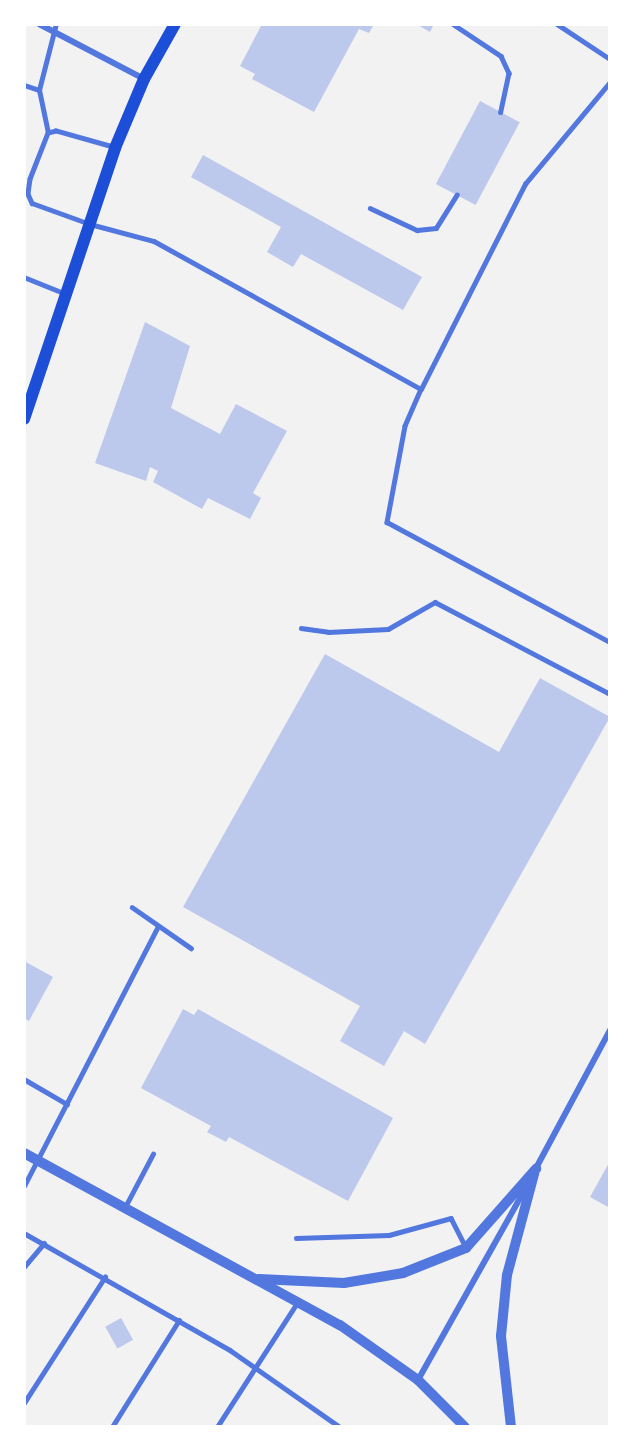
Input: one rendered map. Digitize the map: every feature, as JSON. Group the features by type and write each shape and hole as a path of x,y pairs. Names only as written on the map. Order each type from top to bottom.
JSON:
{"main road":[{"path":"24,420 28,393 66,294 116,148 144,80 175,24"}],"street":[{"path":"39,24 144,80"},
{"path":"418,1380 536,1169 610,1030"},
{"path":"24,1153 340,1325 418,1380 465,1427"},
{"path":"256,1279 344,1283 402,1273 466,1248 536,1169"},
{"path":"511,1427 501,1336 507,1275 536,1169"}],"lane":[{"path":"56,24 39,90 48,133 30,179 28,194 33,203 90,224 154,241 421,388"},
{"path":"453,24 501,56 509,73 501,112"},
{"path":"557,24 610,59"},
{"path":"610,82 525,184 421,388 405,426 387,522 610,642"},
{"path":"24,85 39,90"},
{"path":"48,133 56,131 116,148"},
{"path":"24,177 30,179"},
{"path":"370,207 417,230 436,228 457,195"},
{"path":"24,277 66,294"},
{"path":"301,628 328,632 388,629 435,602 610,694"},
{"path":"132,907 190,948"},
{"path":"24,1186 159,926"},
{"path":"24,1079 67,1104"},
{"path":"125,1208 153,1154"},
{"path":"296,1238 389,1235 450,1218 466,1248"},
{"path":"24,1233 179,1320 255,1368 337,1426"},
{"path":"24,1267 44,1243"},
{"path":"24,1403 105,1277"},
{"path":"217,1427 298,1302"},
{"path":"112,1427 179,1320"}],"building":[{"path":"262,24 374,24 369,33 359,29 314,112 252,79 255,74 240,66"},
{"path":"416,24 434,24 430,32"},
{"path":"480,101 520,122 476,205 436,184"},
{"path":"203,155 422,277 403,310 301,254 293,267 267,252 281,227 191,177"},
{"path":"145,322 190,346 171,408 220,434 236,404 287,431 253,493 261,498 250,519 208,498 202,509 153,482 158,471 150,467 146,481 95,463"},
{"path":"325,654 499,752 540,678 610,717 425,1044 404,1031 384,1066 340,1041 360,1006 183,907"},
{"path":"24,961 53,977 29,1021 24,1018"},
{"path":"183,1009 194,1015 198,1009 393,1118 348,1201 229,1137 226,1142 207,1132 211,1126 141,1088"},
{"path":"610,1161 610,1208 590,1197"},
{"path":"121,1318 133,1340 117,1349 105,1327"}]}
